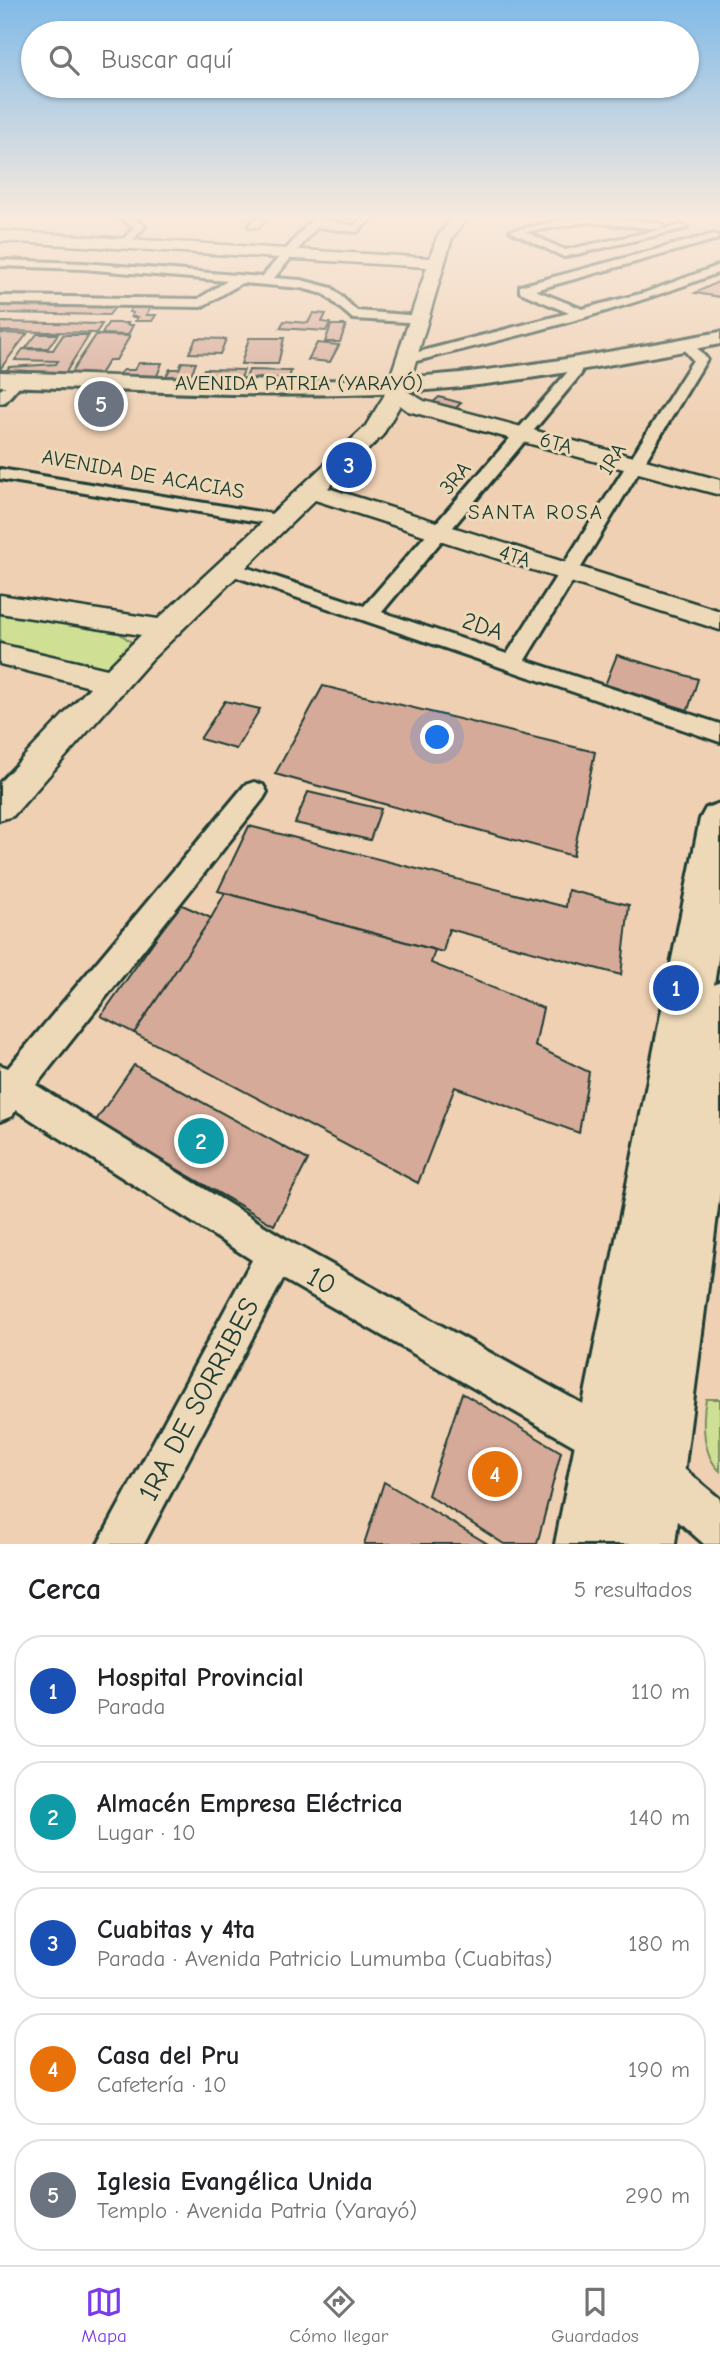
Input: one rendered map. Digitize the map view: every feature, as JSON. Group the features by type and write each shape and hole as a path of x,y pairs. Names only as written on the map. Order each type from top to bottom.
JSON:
{"main road":[{"name":"AVENIDA PATRIA (YARAYÓ)","path":"3,387 323,387 394,395 720,338"},
{"name":"AVENIDA PATRIA (YARAYÓ)","path":"3,387 355,393 375,397 705,354"},
{"path":"640,1544 628,1454 720,819"},
{"path":"590,1544 628,1454 675,1320 720,1005"}],"street":[{"path":"0,300 201,303 221,290"},
{"path":"322,290 328,292 353,316 420,320"},
{"path":"0,806 163,629 374,431 394,395 408,359 428,290"},
{"path":"526,290 584,315"},
{"path":"408,359 584,315 663,290"},
{"path":"91,302 99,291"},
{"name":"1RA","path":"512,663 705,354"},
{"name":"3RA","path":"368,615 576,371"},
{"name":"6TA","path":"394,395 416,406 720,488"},
{"name":"AVENIDA DE ACACIAS","path":"0,474 278,520"},
{"name":"4TA","path":"311,491 720,621"},
{"name":"2DA","path":"229,568 720,733"},
{"path":"0,604 163,629"},
{"path":"0,654 113,682"},
{"path":"4,1091 254,792"},
{"name":"10","path":"4,1091 276,1254 628,1454"},
{"name":"1RA DE SORRIBES","path":"120,1544 276,1254"},
{"path":"628,1454 720,1528"}],"green space":[{"path":"0,610 119,633 130,641 131,646 109,667 100,668 0,648"},
{"path":"706,1399 720,1399 720,1471 710,1456 705,1437"}],"building":[{"path":"701,290 720,290 720,297 695,293"},
{"path":"0,305 115,307 109,315 0,313"},
{"path":"132,307 150,308 146,315 156,315 152,321 135,321 138,317 131,317 133,313 129,312"},
{"path":"313,313 326,314 322,322 330,323 326,331 280,328 284,321 308,323"},
{"path":"0,322 102,324 96,333 0,331"},
{"path":"108,323 133,325 128,335 102,334"},
{"path":"331,325 346,325 340,342 325,342"},
{"path":"0,333 27,334 0,369"},
{"path":"37,334 58,334 48,348 26,348"},
{"path":"63,335 89,335 64,375 4,374 9,367 56,364 58,361 15,360 23,349 53,350"},
{"path":"96,335 130,336 116,360 109,360 100,374 70,374"},
{"path":"196,338 226,339 220,354 189,353"},
{"path":"249,338 284,338 278,364 241,364"},
{"path":"317,343 339,345 330,362 308,360"},
{"path":"182,362 196,363 190,377 166,376 170,369 179,369"},
{"path":"139,363 162,363 157,376 117,375 124,370 134,370"},
{"path":"204,369 244,370 241,378 201,377"},
{"path":"249,370 291,371 289,379 246,378"},
{"path":"113,392 105,414 89,415 96,393"},
{"path":"439,397 461,403 454,410 431,404"},
{"path":"617,655 698,679 688,710 605,685"},
{"path":"323,686 595,752 573,856 275,774"},
{"path":"225,701 260,709 236,749 200,739"},
{"path":"308,792 381,809 370,840 295,823"},
{"path":"249,826 566,907 568,890 629,905 621,975 449,929 443,952 218,891"},
{"path":"225,893 435,950 431,963 543,1008 535,1046 589,1072 579,1133 455,1087 418,1183 134,1033"},
{"path":"180,904 211,918 134,1033 101,1016"},
{"path":"134,1065 308,1160 274,1225 95,1122"},
{"path":"462,1393 561,1452 537,1544 504,1544 428,1495"},
{"path":"384,1482 488,1544 364,1544"}],"place":[{"name":"Iglesia Evangélica Unida","path":"101,404"},
{"name":"Cuabitas y 4ta","path":"349,465"},
{"name":"Hospital Provincial","path":"676,988"},
{"name":"Almacén Empresa Eléctrica","path":"201,1141"},
{"name":"Casa del Pru","path":"495,1474"}],"district":[{"name":"SANTA ROSA","path":"536,512"}]}
